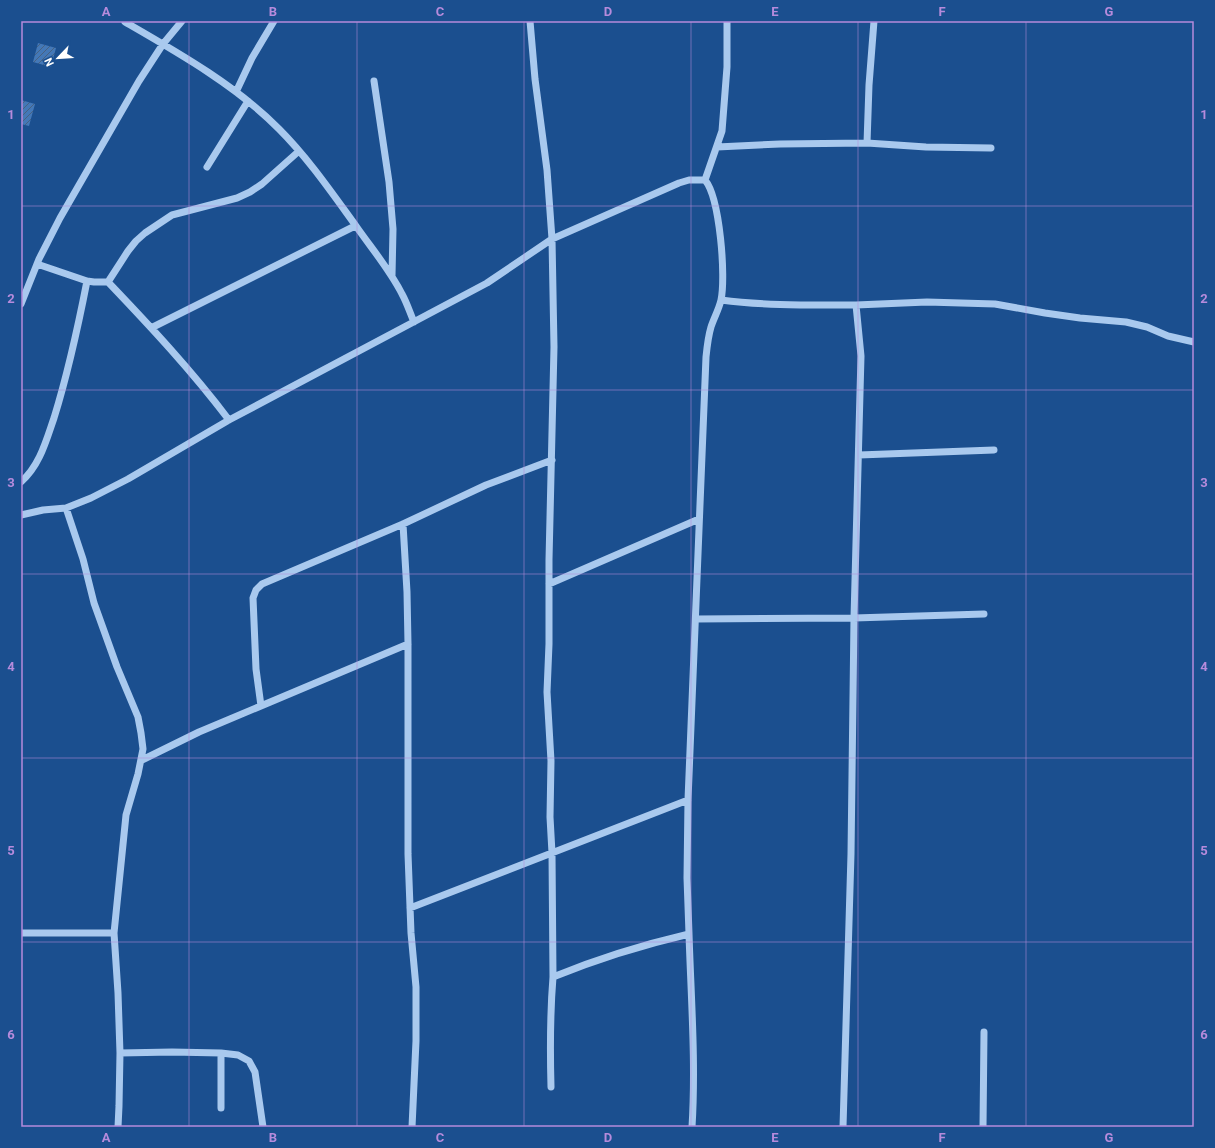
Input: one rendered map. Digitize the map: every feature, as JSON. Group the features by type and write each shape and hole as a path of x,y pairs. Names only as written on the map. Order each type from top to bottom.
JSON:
{"street":[{"path":"21,304 37,264 60,218 139,82 163,44 182,21"},
{"path":"236,92 252,58 274,21"},
{"path":"530,21 535,79 547,170 552,239 554,347 547,692 551,761 550,817 552,853 553,977 550,1012 551,1087"},
{"path":"705,180 722,131 727,67 727,21"},
{"path":"867,143 874,21"},
{"path":"125,22 163,44 236,92 280,129 335,197 392,276 403,295 414,322"},
{"path":"374,81 389,182 393,229 392,276"},
{"path":"207,167 248,101"},
{"path":"717,147 780,144 867,143 926,147 991,148"},
{"path":"108,282 136,241 152,228 172,215 237,198 250,192 272,176 299,151"},
{"path":"21,515 43,510 66,508 91,498 128,479 229,420 487,283 552,239 679,183 688,180 705,180"},
{"path":"692,1127 694,1100 694,1051 687,878 688,800 706,357 711,327 721,300 723,278 716,209 709,185 705,180"},
{"path":"151,328 356,226"},
{"path":"37,264 87,281 108,282 208,392 229,420"},
{"path":"21,482 29,475 43,450 60,399 74,345 87,281"},
{"path":"721,300 747,304 769,305 856,306 927,302 995,304 1059,315 1126,322 1147,327 1168,336 1194,342"},
{"path":"843,1127 851,854 854,618 861,356 856,306"},
{"path":"859,455 994,450"},
{"path":"260,706 256,669 253,598 259,587 272,580 404,524 486,485 552,460"},
{"path":"66,508 83,559 94,602 117,667 138,717 143,749 142,760 126,815 114,933 120,1053 120,1106 118,1127"},
{"path":"549,584 700,519"},
{"path":"404,524 408,644 408,854 410,908 416,987 416,1041 412,1127"},
{"path":"696,620 854,618 984,614"},
{"path":"142,760 199,732 408,644"},
{"path":"410,908 688,800"},
{"path":"21,933 114,933"},
{"path":"553,977 638,946 689,934"},
{"path":"983,1127 984,1032"},
{"path":"120,1053 172,1052 238,1054 249,1061 256,1072 263,1127"},
{"path":"221,1053 221,1108"}],"building":[{"path":"38,43 56,48 51,67 33,62"},
{"path":"21,100 35,104 29,126 21,124"}]}
